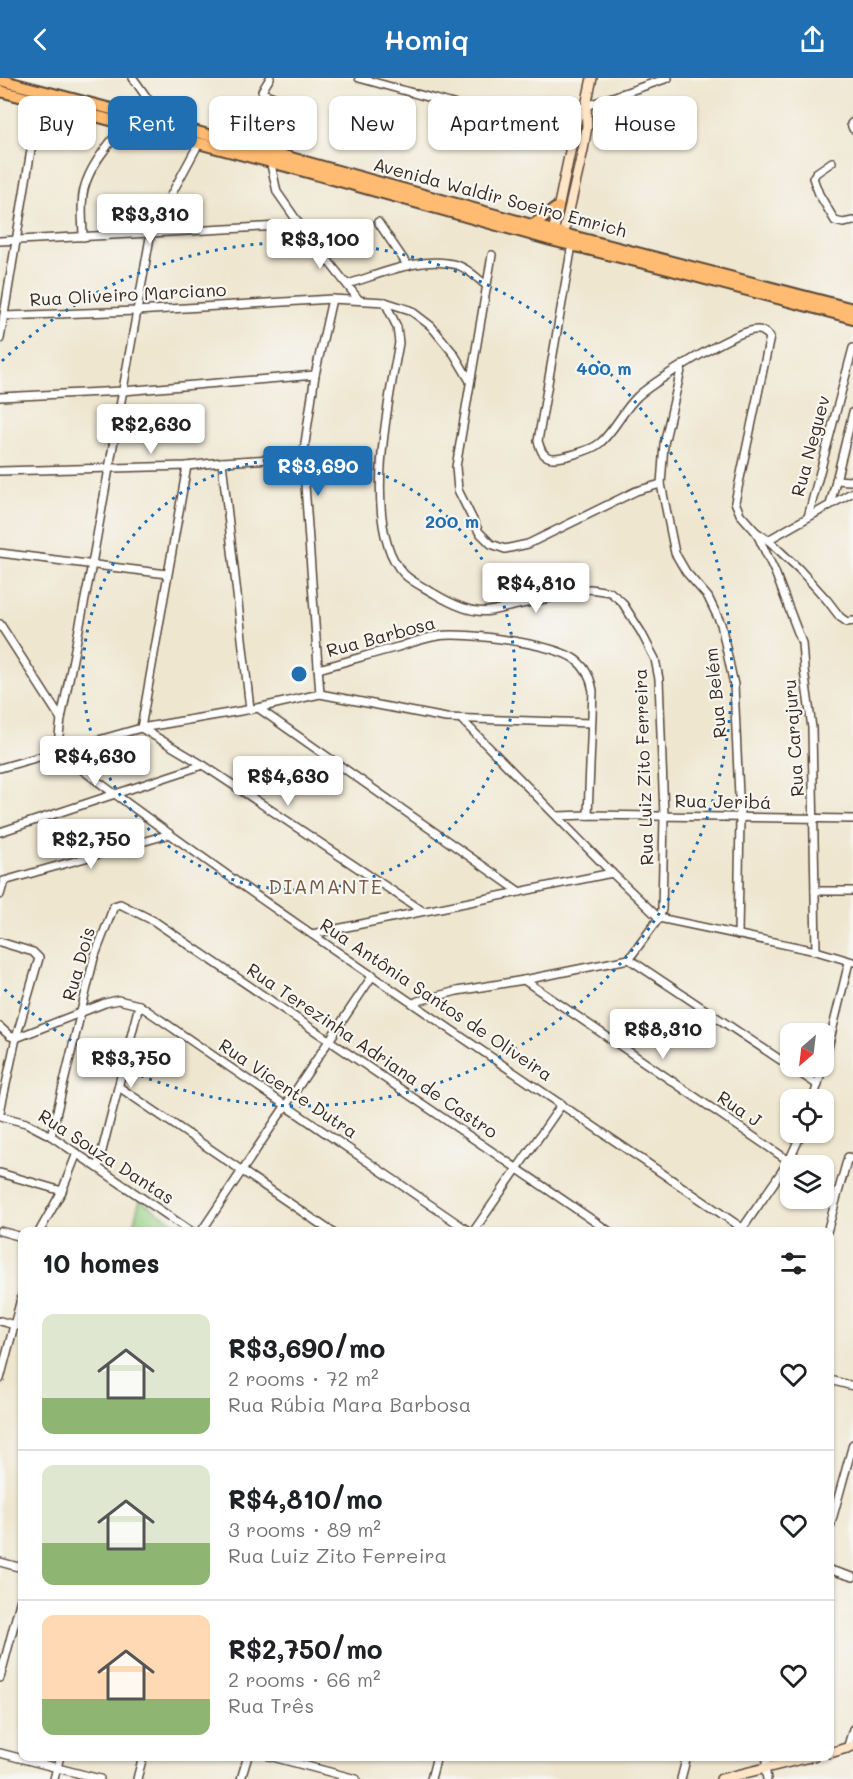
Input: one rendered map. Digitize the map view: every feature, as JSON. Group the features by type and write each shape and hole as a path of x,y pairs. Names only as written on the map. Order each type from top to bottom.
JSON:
{"main road":[{"name":"Avenida Waldir Soeiro Emrich","path":"0,80 108,108"},
{"name":"Avenida Waldir Soeiro Emrich","path":"0,91 20,96"},
{"name":"Avenida Waldir Soeiro Emrich","path":"197,133 269,157 664,268 853,318"},
{"name":"Avenida Waldir Soeiro Emrich","path":"199,143 269,157 533,225 561,239 853,309"},
{"path":"533,225 558,207"}],"street":[{"path":"133,78 146,96"},
{"path":"270,78 262,91 271,96"},
{"path":"359,78 428,97"},
{"path":"592,78 586,106 587,126 583,150 561,239 538,441 541,451 547,457 558,457 582,452 598,445 639,396 682,366 744,332 758,330 766,333 770,337 735,502 740,514 756,532 768,540 806,577 840,617 847,622 853,621"},
{"path":"581,110 586,106 668,78"},
{"path":"853,122 851,124 853,129"},
{"path":"57,751 151,232 199,143"},
{"path":"83,237 84,190 96,161 108,146"},
{"path":"0,339 31,150"},
{"path":"561,239 558,207 569,150"},
{"path":"269,157 277,192 359,300"},
{"path":"832,162 816,173 813,178 819,194 835,221 839,223 853,221"},
{"path":"378,222 408,266"},
{"path":"0,241 300,225"},
{"path":"492,255 456,467 458,490 479,532 491,544 505,549 528,544 636,491 661,484"},
{"path":"348,284 408,266 435,262 457,265 466,269 487,286"},
{"path":"320,694 303,457 315,375 332,299"},
{"name":"Rua Oliveiro Marciano","path":"4,316 136,311 332,299 385,302 410,310 431,326 444,340 470,381"},
{"name":"Rua Luiz Zito Ferreira","path":"385,302 397,327 399,343 381,452 383,528 392,554 404,573 439,596 483,613 590,589 603,590 616,596 641,632 658,669 664,816 662,910 659,918"},
{"name":"Rua Neguev","path":"808,517 853,348"},
{"name":"Rua Belém","path":"682,366 664,444 661,484 675,553 686,572 708,597 722,624 734,685 740,818 738,935"},
{"path":"0,397 123,391 315,375"},
{"path":"830,505 853,412"},
{"path":"0,471 187,466 303,457"},
{"path":"222,462 254,709 520,892"},
{"path":"141,728 166,574 187,466"},
{"path":"836,480 850,481 853,479"},
{"path":"768,540 853,492"},
{"name":"Rua Carajuru","path":"756,532 775,572 802,643 812,728 816,951"},
{"path":"0,553 166,574"},
{"path":"0,624 61,719"},
{"name":"Rua Barbosa","path":"318,669 437,636 458,633 562,652 576,660 585,670 591,680 593,691 588,814"},
{"path":"0,768 141,728 254,709 320,694 461,719 591,723"},
{"path":"461,719 659,918 816,951 851,962 834,1025"},
{"path":"141,728 202,765 421,910"},
{"name":"Rua Antônia Santos de Oliveira","path":"57,751 312,934 562,1104 737,1227"},
{"path":"0,832 202,765"},
{"name":"Rua Jeribá","path":"557,816 588,814 853,819"},
{"path":"0,896 2,879 170,834"},
{"path":"312,934 612,873"},
{"path":"815,891 853,891"},
{"name":"Rua Terezinha Adriana de Castro","path":"114,906 120,904 154,921 603,1227"},
{"name":"Rua Dois","path":"51,1136 94,958 114,906"},
{"path":"414,1004 418,1000 457,991 629,959 659,918"},
{"path":"0,942 33,952 39,958 16,1038 0,1114"},
{"path":"629,959 818,1085"},
{"path":"204,1227 374,975"},
{"name":"Rua J","path":"524,980 780,1155"},
{"path":"0,1027 16,1038 118,1000 139,1005 98,1167"},
{"name":"Rua Vicente Dutra","path":"139,1005 465,1227"},
{"path":"817,1089 820,1077"},
{"path":"119,1087 325,1227"},
{"path":"476,1227 562,1104"},
{"name":"Rua Souza Dantas","path":"0,1114 51,1136 185,1227"},
{"path":"42,1227 62,1191 77,1153"},
{"path":"829,1227 850,1158"},
{"path":"0,1173 62,1191"},
{"path":"743,1227 780,1174"},
{"path":"0,1230 18,1236"},
{"path":"0,1321 18,1326"},
{"path":"0,1379 18,1329"},
{"path":"834,1381 853,1386"},
{"path":"834,1513 853,1444"},
{"path":"0,1562 18,1567"},
{"path":"834,1571 853,1577"},
{"path":"0,1678 18,1610"},
{"path":"834,1752 850,1747 853,1729"},
{"path":"0,1752 18,1757"},
{"path":"34,1761 100,1779"},
{"path":"54,1779 59,1761"},
{"path":"137,1779 142,1761"},
{"path":"241,1779 246,1761"},
{"path":"288,1761 356,1779"},
{"path":"431,1779 436,1761"},
{"path":"681,1779 686,1761"},
{"path":"767,1761 765,1768 768,1779"},
{"path":"721,1779 794,1761"}],"green space":[{"path":"140,1200 180,1227 132,1227"}],"district":[{"name":"DIAMANTE","path":"326,887"}]}
